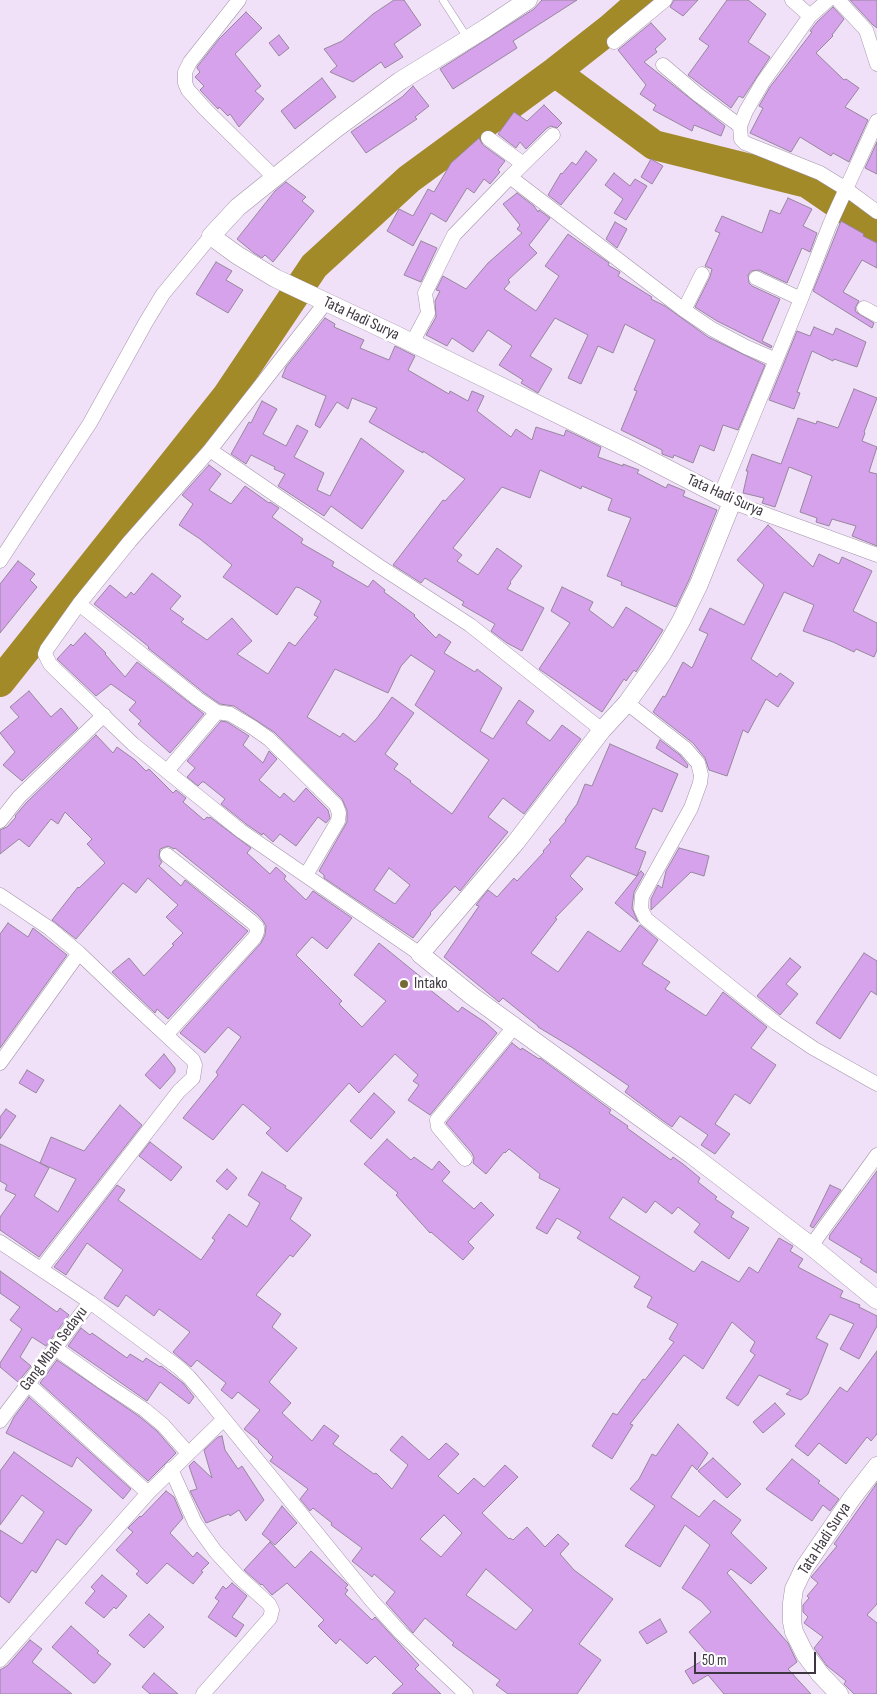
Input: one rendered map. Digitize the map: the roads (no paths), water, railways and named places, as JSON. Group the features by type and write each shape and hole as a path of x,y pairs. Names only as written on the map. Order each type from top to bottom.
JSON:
{"street":[{"path":"239,0 190,62 185,72 185,83 188,90 206,110 274,177"},
{"path":"0,561 90,423 163,294 211,236 238,207 274,177 400,81 528,0"},
{"path":"614,42 665,0"},
{"path":"792,0 810,16"},
{"path":"828,0 810,16 763,82 746,111 740,126 741,138 745,143 820,173 844,192 877,212"},
{"path":"838,0 866,30 877,64"},
{"path":"663,65 690,89 740,126"},
{"path":"420,954 516,842 602,730 627,703 662,654 681,621 698,584 726,499 776,360 830,224 877,121"},
{"path":"412,342 428,313 425,293 454,236 522,163 553,135"},
{"path":"488,138 522,163"},
{"path":"510,177 684,310 712,328 776,360"},
{"name":"Tata Hadi Surya","path":"211,236 237,256 275,278 412,342 726,499 877,555"},
{"path":"684,310 702,274"},
{"path":"756,278 801,299"},
{"path":"319,299 210,450 79,604 47,649 45,654 50,664 133,744 241,831 420,954 472,996 692,1155 811,1246 877,1300"},
{"path":"864,308 877,315"},
{"path":"210,450 379,566 470,625 602,730"},
{"path":"79,604 217,712 230,714 269,739 336,805 339,813 338,821 306,875"},
{"path":"627,703 686,749 698,763 701,775 700,784 691,808 642,896 641,909 646,919 776,1023 813,1048 877,1084"},
{"path":"167,771 217,712"},
{"path":"0,821 19,796 104,715"},
{"path":"166,1035 255,937 257,932 257,927 252,922 167,855"},
{"path":"0,895 50,928 80,953 193,1060 193,1078 179,1091 41,1269"},
{"path":"0,1063 80,953"},
{"path":"465,1159 438,1127 437,1120 514,1027"},
{"path":"811,1246 877,1156"},
{"path":"0,1242 90,1302 178,1367 202,1392 372,1601 401,1633 466,1694"},
{"name":"Gang Mbah Sedayu","path":"0,1421 90,1302"},
{"path":"55,1348 145,1410 164,1425 188,1453"},
{"path":"28,1384 148,1492"},
{"path":"0,1660 148,1492 224,1419"},
{"name":"Tata Hadi Surya","path":"839,1694 820,1674 805,1654 794,1632 792,1622 794,1589 804,1568 852,1498 877,1466"},
{"path":"172,1469 196,1523 210,1544 238,1576 269,1604 272,1610 270,1618 203,1694"}],"lane":[{"path":"443,0 468,39"}],"waterway":[{"path":"0,682 227,396 314,266 409,179 555,72 643,0"},
{"path":"555,72 654,145 807,183 877,231"}],"place":[{"name":"Intako","path":"404,984"}]}
